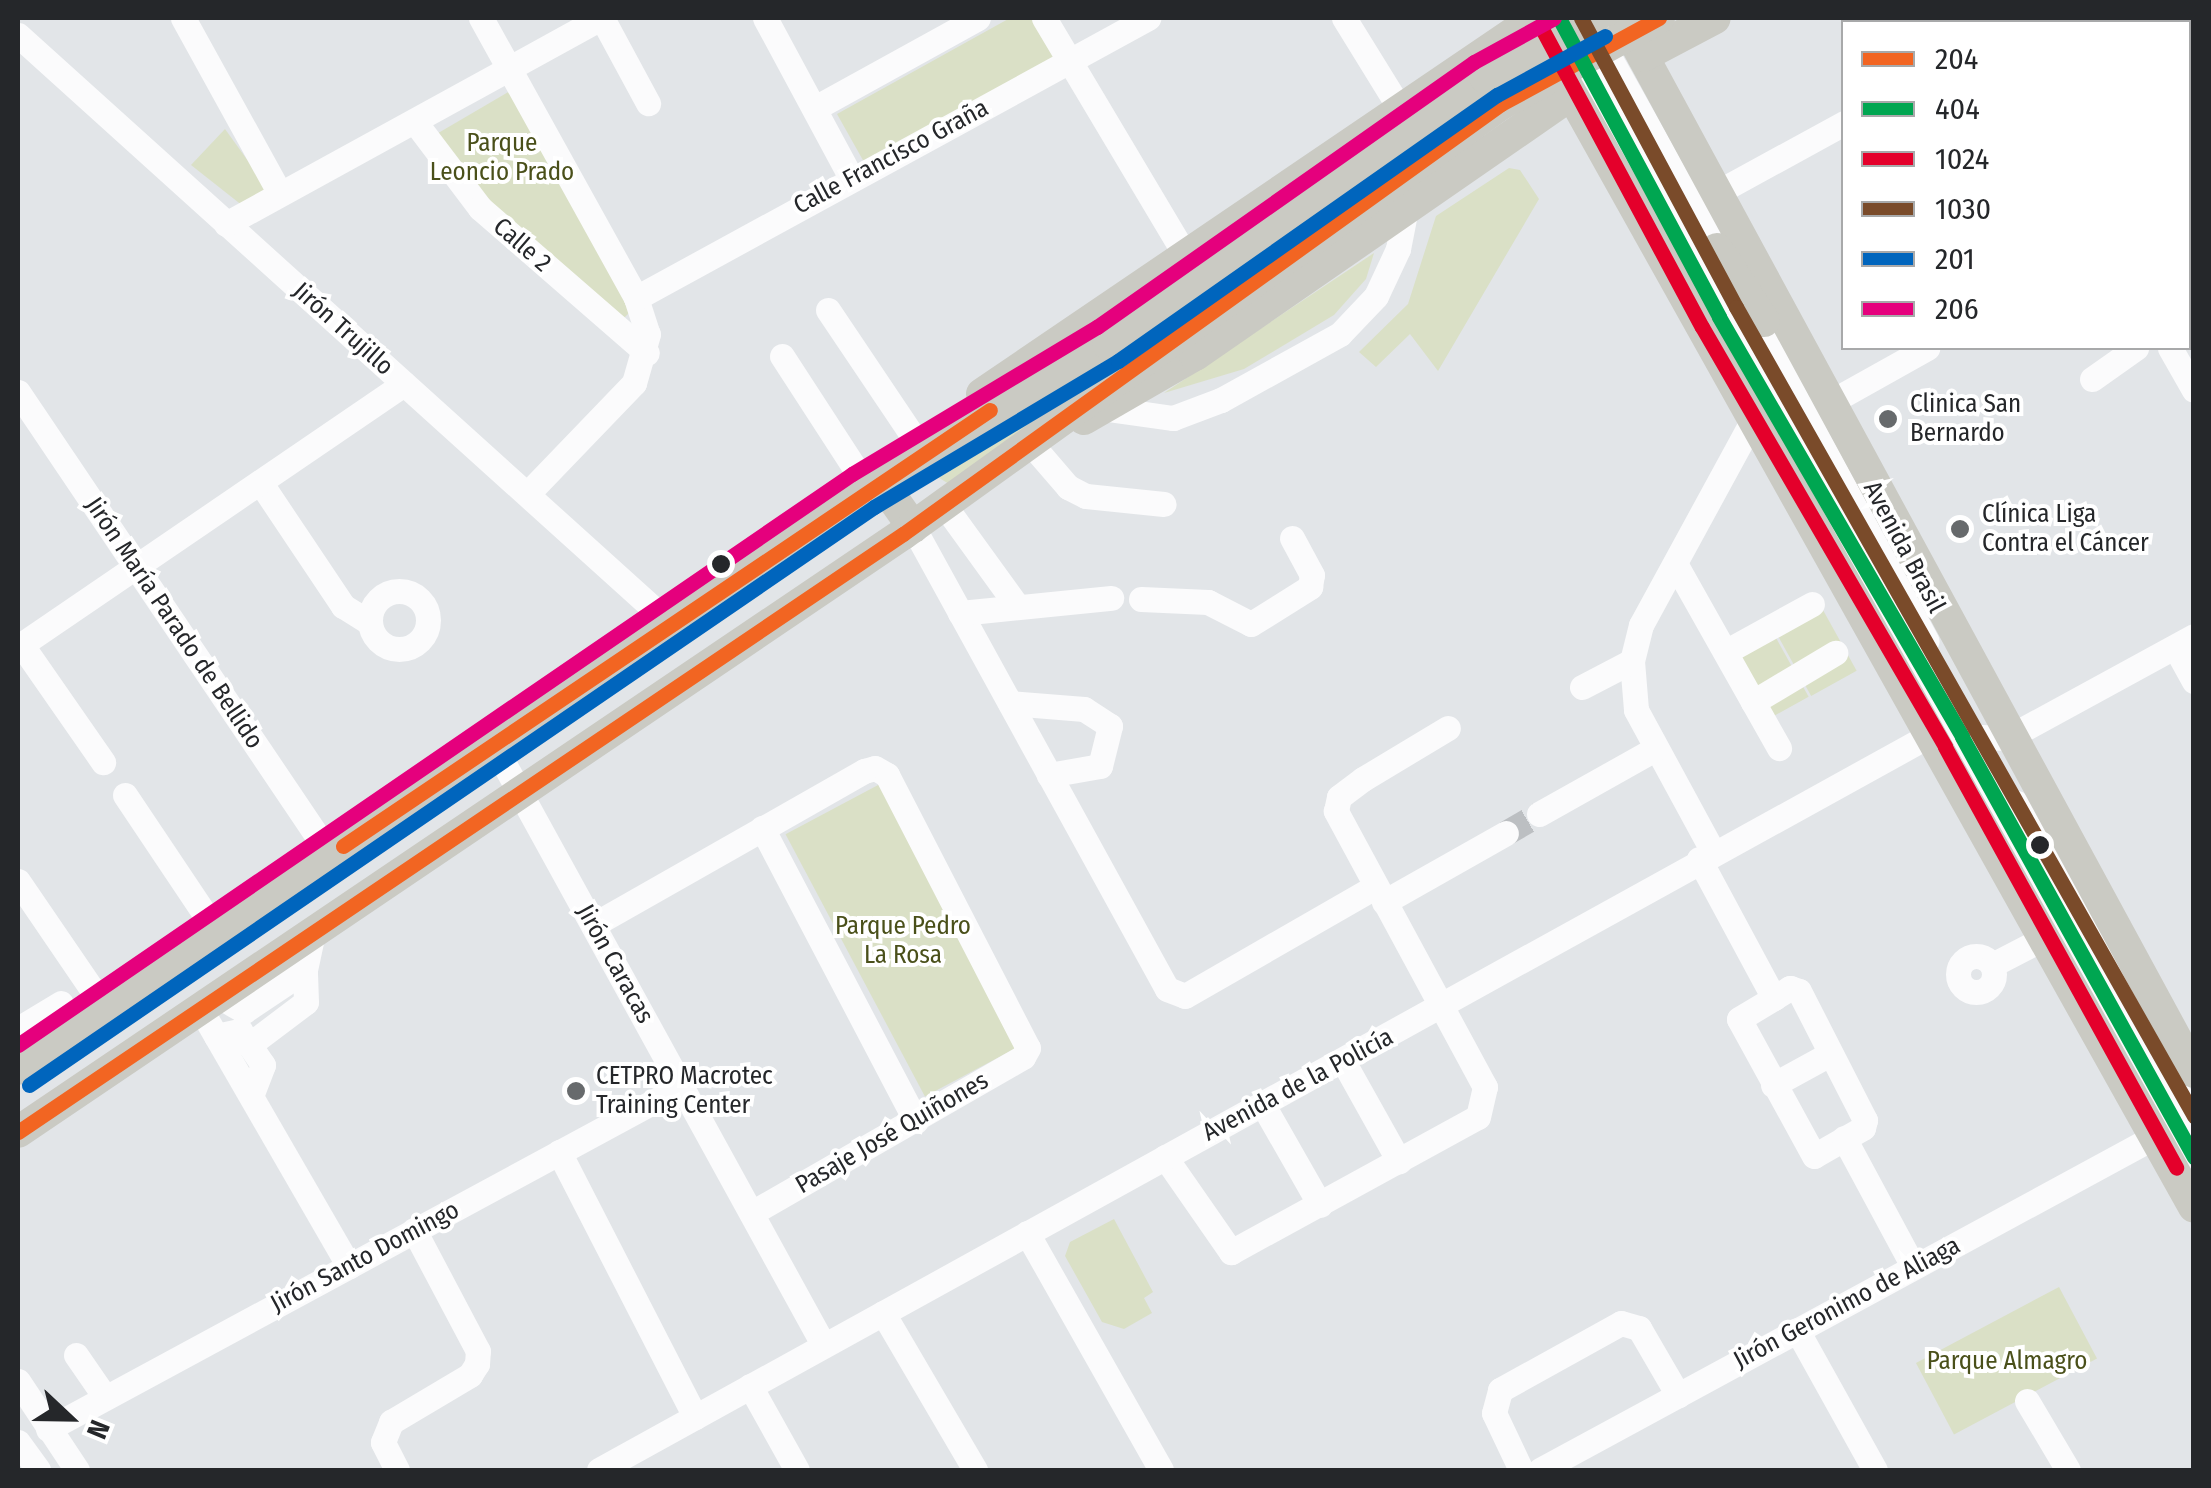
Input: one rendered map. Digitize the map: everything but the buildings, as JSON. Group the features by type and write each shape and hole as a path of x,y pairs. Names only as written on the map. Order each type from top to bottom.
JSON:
{"main road":[{"path":"1036,440 1109,409 1406,208 1550,44 1591,18"},
{"name":"Avenida Brasil","path":"1622,18 1718,192 1827,404 1967,722 2044,938 2194,1207"},
{"path":"18,1069 56,1018 106,1010 873,483 1184,253 1399,107 1550,44 1659,18"},
{"path":"1643,56 1715,18"},
{"path":"914,450 1117,356 1501,104 1550,44"},
{"name":"Avenida Brasil","path":"1550,44 1756,425 1967,722 2194,1072"},
{"path":"1717,248 1810,388 1827,404"},
{"path":"1718,317 1756,425"},
{"path":"18,1132 228,1022 313,933 1036,440 1117,356"},
{"path":"914,450 944,505"},
{"path":"873,483 913,526"}],"street":[{"path":"183,18 280,192"},
{"path":"482,18 636,298 647,352 634,384 526,494"},
{"path":"226,224 602,18 648,102"},
{"path":"765,18 851,178"},
{"path":"815,108 978,18"},
{"path":"1044,18 1184,253"},
{"name":"Calle Francisco Graña","path":"636,298 1148,18"},
{"path":"1344,18 1399,107"},
{"name":"Avenida Brasil","path":"1591,18 1717,248 2194,1158"},
{"name":"Jirón Trujillo","path":"18,35 668,622"},
{"name":"Avenida Brasil","path":"1550,44 1967,722 2194,1122"},
{"name":"Calle 2","path":"415,122 480,208 647,352"},
{"path":"1718,192 1841,125"},
{"path":"1109,409 1173,418 1221,400 1340,334 1376,296 1398,250 1406,208"},
{"path":"828,310 914,450"},
{"path":"1827,404 1924,350"},
{"path":"2092,379 2133,350"},
{"path":"2171,350 2194,390"},
{"path":"782,356 873,483"},
{"path":"103,762 20,646 262,485 404,384"},
{"name":"Jirón María Parado de Bellido","path":"18,392 330,855"},
{"path":"1756,425 1642,625 1632,661 1636,710 1652,750 1774,998"},
{"path":"1036,440 1068,487 1086,496 1164,504"},
{"path":"262,485 343,606 370,623"},
{"path":"944,505 1015,603"},
{"path":"913,526 1167,989 1176,994 1185,996 1506,833"},
{"path":"1141,599 1208,602 1250,624 1310,587 1312,575 1292,538"},
{"path":"1677,567 1779,748"},
{"path":"960,612 1015,603 1111,598"},
{"path":"1727,651 1812,604"},
{"path":"2184,642 2194,681"},
{"name":"Avenida de la Policía","path":"598,1470 1444,1006 1706,856 1967,722 2184,642"},
{"path":"1752,702 1835,653"},
{"path":"1582,687 1632,661"},
{"path":"1010,704 1084,710 1110,726 1100,766 1050,775"},
{"path":"1165,1157 1231,1252 1478,1117 1486,1104 1485,1087 1336,812 1339,797 1448,728"},
{"name":"Jirón Caracas","path":"492,742 824,1344"},
{"path":"1539,814 1652,750"},
{"name":"Pasaje José Quiñones","path":"752,1213 1024,1057 1028,1048 887,775 875,768 762,828"},
{"path":"125,795 216,931"},
{"path":"593,925 762,828 916,1120"},
{"path":"18,881 106,1010"},
{"path":"313,933 305,970 306,1002 228,1022 250,1096 349,1266"},
{"path":"1992,965 2044,938"},
{"path":"1790,988 1800,991 1828,1055 1865,1120 1864,1128 1809,1154 1738,1019 1774,998 1790,988"},
{"path":"18,1029 56,1018"},
{"path":"1774,1085 1828,1055"},
{"path":"1343,1061 1399,1161"},
{"name":"Jirón Santo Domingo","path":"48,1429 682,1086"},
{"path":"1263,1104 1320,1205"},
{"name":"Jirón Geronimo de Aliaga","path":"1540,1470 2156,1136"},
{"path":"1844,1138 1913,1266"},
{"path":"559,1152 696,1416"},
{"path":"397,1470 383,1442 391,1422 470,1375 477,1364 478,1350 414,1230"},
{"path":"1027,1232 1160,1470"},
{"path":"882,1313 975,1470"},
{"path":"1521,1470 1494,1414 1500,1390 1622,1323 1639,1328 1678,1395"},
{"path":"1797,1330 1875,1470"},
{"path":"71,1361 99,1401"},
{"path":"18,1381 76,1470"},
{"path":"750,1386 797,1470"},
{"path":"2027,1401 2068,1470"},
{"path":"18,1442 38,1470"}],"green space":[{"path":"1010,18 1031,18 1054,58 864,162 837,114"},
{"name":"Parque Leoncio Prado","path":"517,87 633,309 622,320 567,284 428,139"},
{"path":"225,129 269,190 248,210 191,165"},
{"path":"1509,168 1520,170 1539,199 1438,371 1410,334 1376,367 1359,352 1408,304 1436,216"},
{"path":"1374,253 1366,279 1334,315 1244,369 1164,393"},
{"path":"1091,365 1028,425 949,484 936,476 935,470 1019,404"},
{"path":"1813,592 1857,671 1811,696 1768,617"},
{"path":"1765,618 1809,697 1764,721 1720,643"},
{"name":"Parque Pedro La Rosa","path":"880,784 1019,1046 925,1096 786,834"},
{"path":"1114,1219 1153,1292 1144,1298 1152,1313 1124,1329 1102,1322 1065,1256 1070,1242"},
{"name":"Parque Almagro","path":"2059,1287 2097,1359 1954,1435 1916,1363"}],"tunnel":[{"path":"1506,833 1539,814"}],"transit line":[{"name":"206","path":"18,1045 852,474 1097,327 1474,62 1554,18"},
{"name":"404","path":"1559,18 1719,317 1962,737 2194,1157"},
{"name":"1030","path":"1581,18 1736,307 2194,1116"},
{"name":"204","path":"18,1132 903,534 1501,104 1659,18"},
{"name":"1024","path":"1541,27 1702,327 1945,747 2176,1168"},
{"name":"201","path":"29,1085 874,507 1118,361 1497,95 1605,36"},
{"name":"204","path":"343,846 990,410"}],"place":[{"name":"Clinica San Bernardo","path":"1888,419"},
{"name":"Clínica Liga Contra el Cáncer","path":"1960,529"},
{"name":"CETPRO Macrotec Training Center","path":"576,1091"}]}
